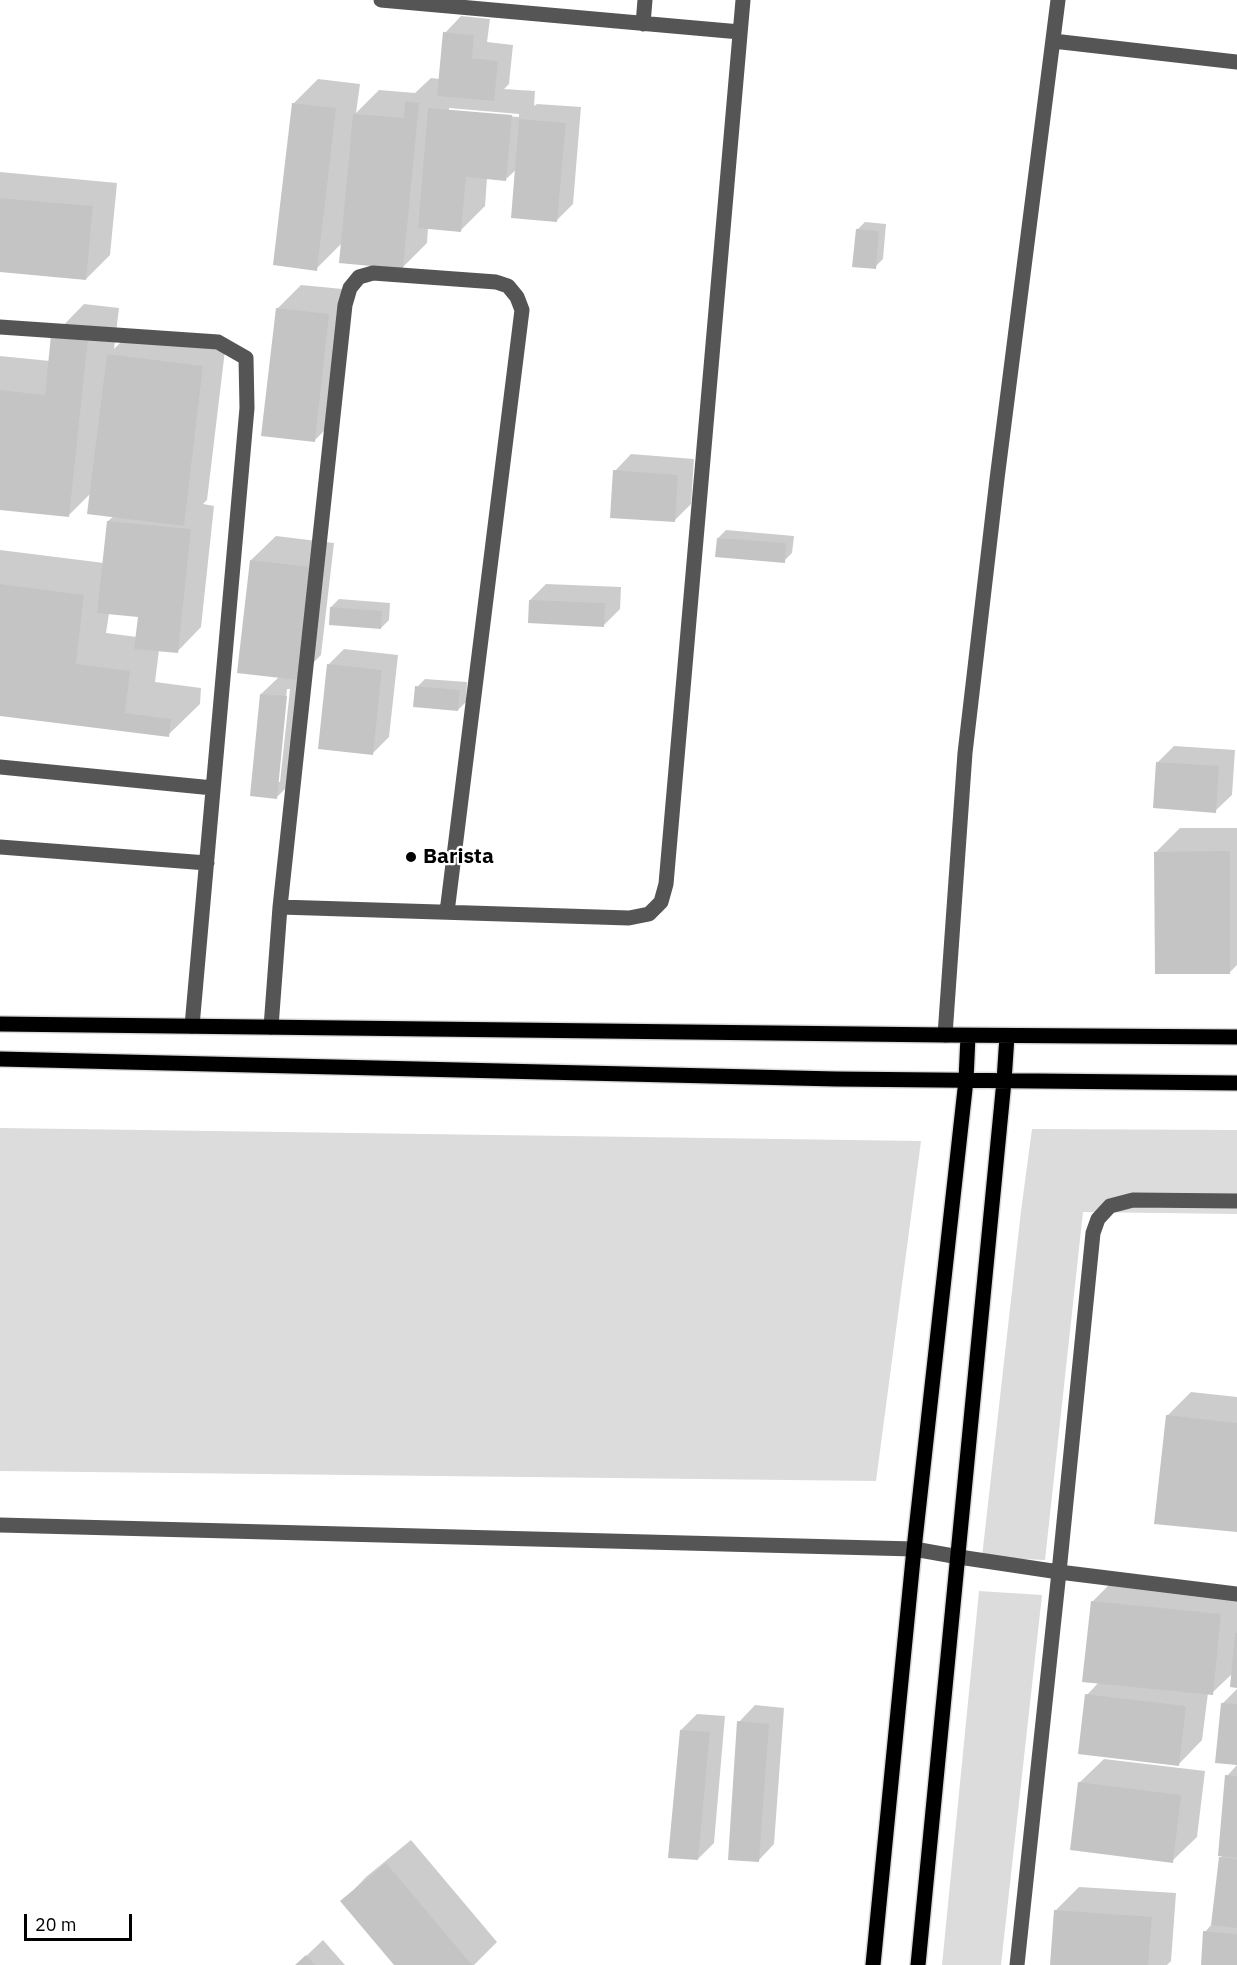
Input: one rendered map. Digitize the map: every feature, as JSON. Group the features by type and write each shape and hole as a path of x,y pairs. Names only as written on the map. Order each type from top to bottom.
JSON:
{"main road":[{"path":"0,1024 968,1036 1237,1037"},
{"path":"873,1965 914,1549 966,1080 968,1036"},
{"path":"918,1965 1007,1036"},
{"path":"0,1059 1004,1081 1237,1083"}],"street":[{"path":"381,0 740,32"},
{"path":"643,24 645,0"},
{"path":"280,907 629,918 649,914 661,902 666,884 743,0"},
{"path":"945,1035 965,753 997,478 1058,0"},
{"path":"1053,41 1237,62"},
{"path":"271,1027 280,907 345,305 350,288 359,278 373,273 496,282 508,286 517,297 522,310 447,912"},
{"path":"0,327 218,342 246,358 247,408 192,1026"},
{"path":"0,767 213,788"},
{"path":"0,847 207,863"},
{"path":"1017,1965 1093,1233 1098,1219 1110,1206 1133,1200 1237,1201"},
{"path":"0,1525 914,1549 1059,1572 1237,1594"}],"shaded area":[{"path":"0,1128 921,1141 876,1481 0,1471"},
{"path":"1032,1129 1237,1130 1237,1214 1083,1212 1045,1560 982,1557"},
{"path":"979,1591 1042,1595 1001,1965 942,1965"}],"building":[{"path":"443,32 474,35 472,58 498,61 494,101 437,96"},
{"path":"405,101 419,103 403,269 339,263 353,114 404,118"},
{"path":"292,103 336,108 317,271 273,265"},
{"path":"428,108 512,115 506,181 466,177 461,232 418,228"},
{"path":"519,119 566,123 557,222 511,218"},
{"path":"0,198 93,206 86,280 0,272"},
{"path":"856,229 879,231 876,269 852,267"},
{"path":"276,308 329,314 315,442 261,436"},
{"path":"51,335 88,339 69,517 0,510 0,390 45,395"},
{"path":"107,354 203,366 184,526 87,514"},
{"path":"613,470 678,475 675,522 610,518"},
{"path":"107,521 191,529 178,653 134,649 138,617 97,613"},
{"path":"717,538 786,543 785,563 715,557"},
{"path":"250,560 310,567 298,680 237,673"},
{"path":"0,584 84,595 76,664 130,671 125,713 171,719 169,737 0,716"},
{"path":"529,600 605,603 604,627 528,623"},
{"path":"330,607 382,611 381,629 329,625"},
{"path":"327,664 382,670 373,755 318,749"},
{"path":"415,686 460,690 458,711 413,707"},
{"path":"260,694 287,696 277,799 250,796"},
{"path":"1156,762 1219,766 1216,813 1153,808"},
{"path":"1230,851 1230,974 1155,974 1154,852"},
{"path":"1166,1415 1237,1423 1237,1532 1154,1524"},
{"path":"1091,1601 1221,1614 1213,1695 1082,1682"},
{"path":"1235,1633 1237,1633 1237,1688 1230,1687"},
{"path":"1085,1694 1186,1706 1179,1766 1078,1754"},
{"path":"1221,1703 1237,1704 1237,1765 1215,1763"},
{"path":"737,1721 769,1724 759,1862 728,1860"},
{"path":"680,1730 710,1732 698,1860 668,1858"},
{"path":"1225,1775 1237,1776 1237,1858 1218,1856"},
{"path":"1078,1782 1181,1795 1173,1863 1070,1850"},
{"path":"1219,1857 1237,1859 1237,1928 1211,1925"},
{"path":"386,1863 472,1965 394,1965 340,1901"},
{"path":"1054,1910 1152,1917 1148,1965 1050,1965"},
{"path":"1203,1931 1237,1934 1237,1965 1201,1965"},
{"path":"306,1955 315,1965 295,1965"}],"place":[{"name":"Barista","path":"411,857"}]}
